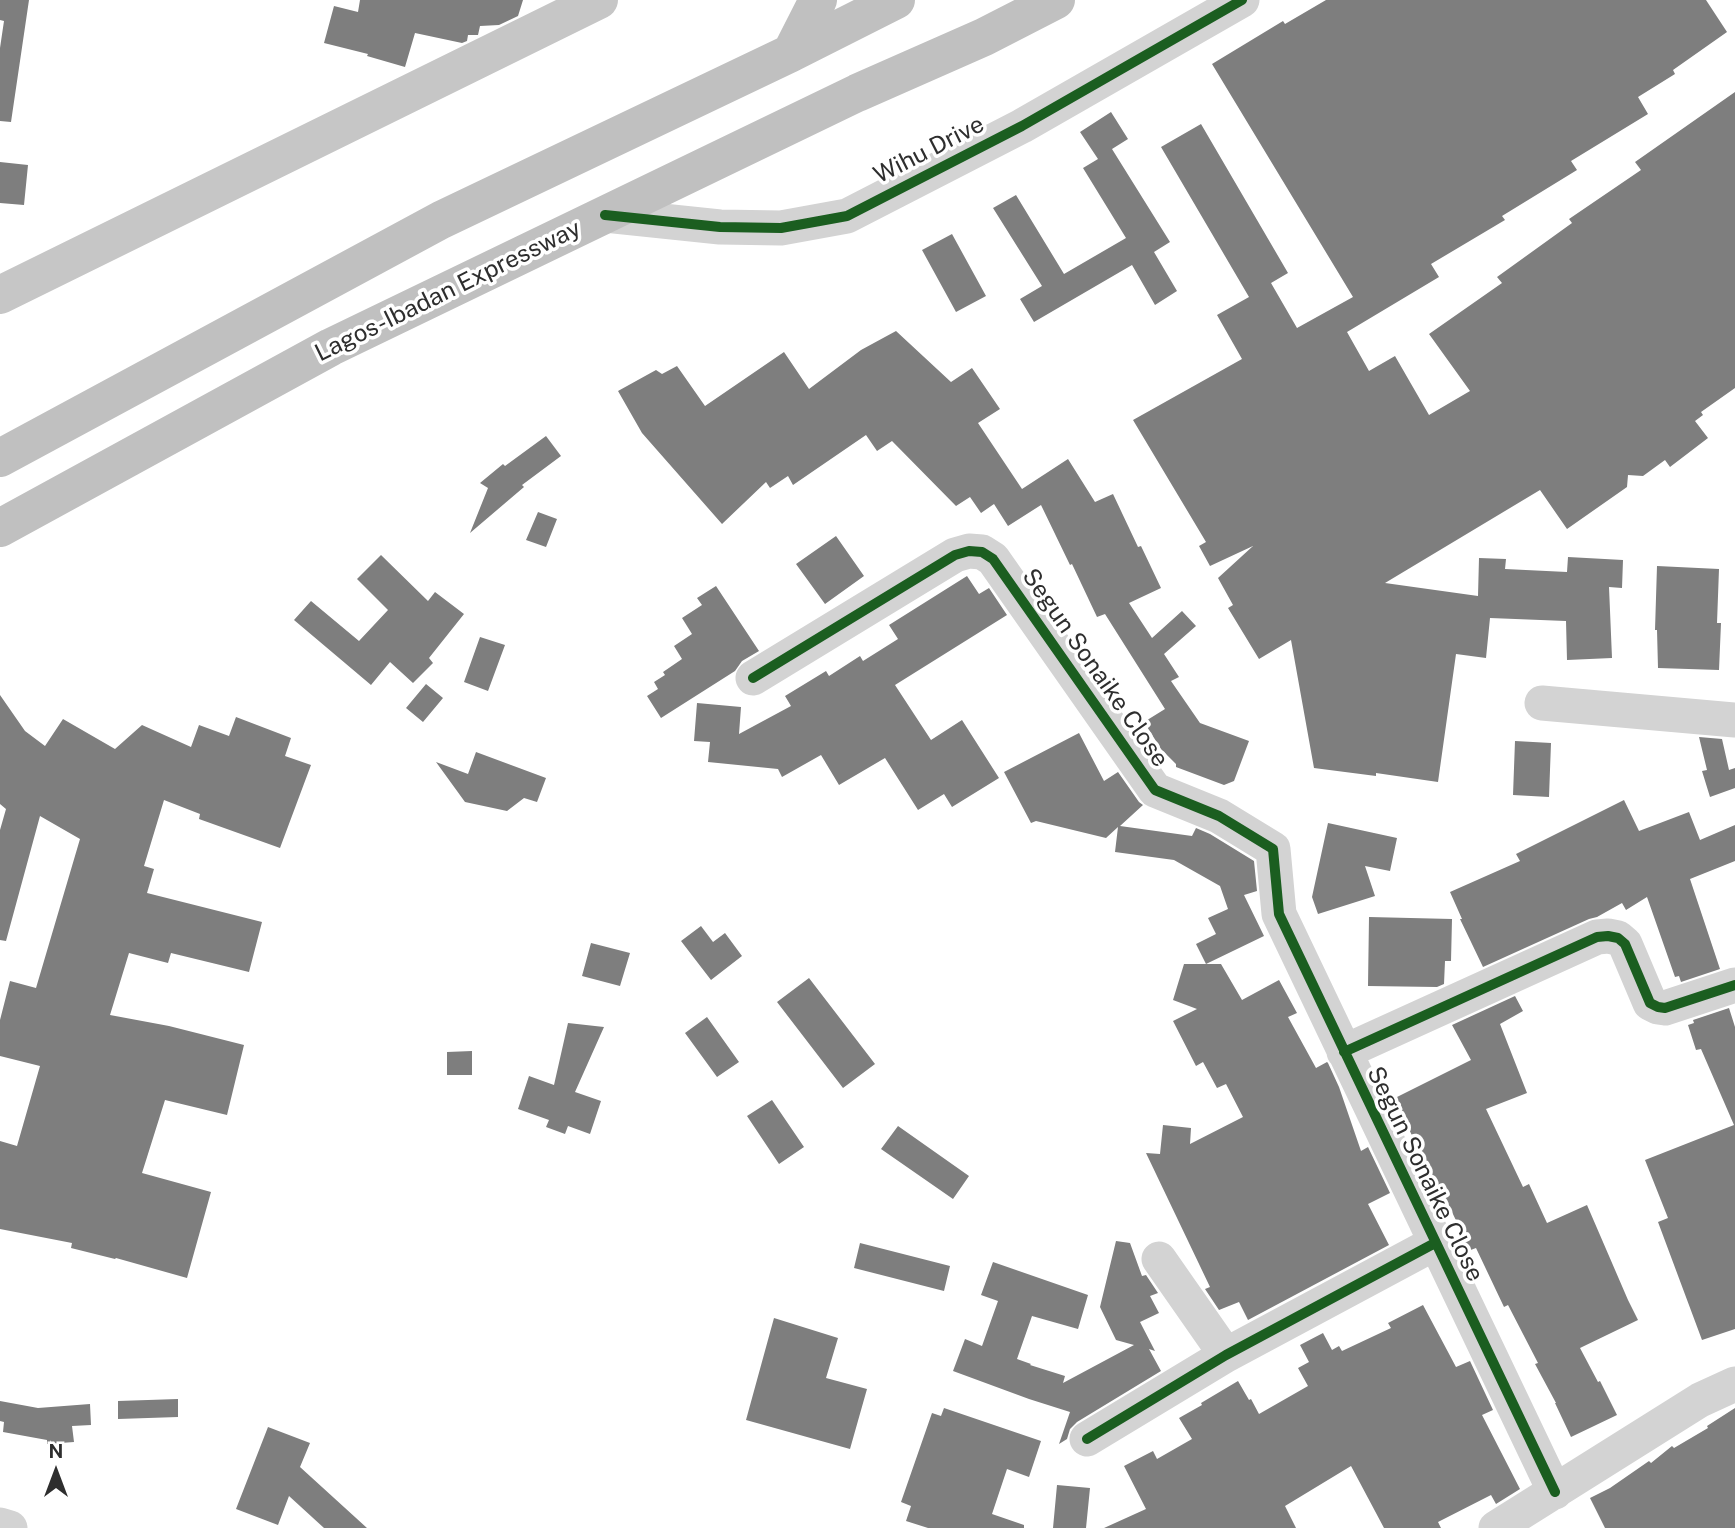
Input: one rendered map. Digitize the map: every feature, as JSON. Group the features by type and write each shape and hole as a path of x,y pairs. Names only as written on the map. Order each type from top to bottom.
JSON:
{"highway":[{"path":"791,53 817,0"},
{"path":"0,458 441,220 896,0"},
{"name":"Lagos-Ibadan Expressway","path":"0,528 331,347 857,93 984,37 1056,0"}],"main road":[{"path":"0,295 599,0"}],"street":[{"name":"Wihu Drive","path":"605,215 720,227 781,228 846,216 1033,119 1242,0"},
{"name":"Segun Sonaike Close","path":"753,678 955,555 982,551 993,559 1155,790 1219,816 1273,849 1279,914 1555,1492"},
{"path":"1542,703 1735,720"},
{"path":"1344,1052 1597,937 1618,938 1625,944 1650,1003 1658,1007 1665,1008 1735,985"},
{"path":"1087,1439 1226,1355 1435,1243"},
{"path":"1159,1259 1226,1355"},
{"path":"1496,1528 1700,1400 1735,1384"},
{"path":"0,1525 10,1528"}],"building":[{"path":"0,0 29,0 11,122 0,121 0,48 4,21 0,20"},
{"path":"360,0 523,0 518,16 499,25 480,26 478,35 468,35 467,41 462,43 415,33 405,67 324,43 334,6 358,12"},
{"path":"1326,0 1706,0 1727,32 1673,70 1675,74 1638,97 1648,114 1571,161 1577,170 1502,216 1505,220 1431,264 1439,277 1347,332 1369,371 1395,356 1429,415 1470,391 1429,334 1502,283 1497,277 1572,223 1569,219 1641,170 1635,162 1735,92 1735,388 1701,412 1703,415 1695,421 1708,438 1670,467 1665,460 1643,476 1628,475 1627,487 1567,529 1540,490 1385,583 1478,596 1479,558 1506,559 1505,569 1567,572 1568,557 1623,560 1622,588 1609,587 1612,658 1567,660 1566,621 1490,618 1486,658 1456,654 1438,782 1314,768 1291,640 1259,659 1228,608 1233,605 1218,578 1253,546 1210,566 1199,546 1206,542 1133,420 1242,359 1217,315 1249,297 1161,147 1201,124 1288,273 1271,283 1297,328 1353,297 1212,64 1283,21 1285,24"},
{"path":"1111,112 1128,139 1112,149 1170,242 1154,252 1177,291 1155,305 1132,265 1034,322 1020,299 1042,286 993,208 1016,195 1064,274 1126,238 1083,168 1098,159 1080,132"},
{"path":"0,162 28,165 24,205 0,203"},
{"path":"952,234 986,296 956,312 922,250"},
{"path":"896,331 951,382 972,368 1000,409 978,423 1022,489 1068,459 1095,502 1113,494 1161,588 1129,603 1152,638 1182,611 1196,626 1164,654 1179,677 1171,681 1200,723 1249,741 1234,781 1224,785 1176,767 1161,749 1144,722 1165,709 1105,614 1097,617 1041,505 1008,526 994,504 981,513 970,497 956,506 892,441 877,451 866,435 793,485 788,476 770,488 766,482 722,524 642,433 618,391 656,370 662,374 677,366 705,406 784,352 809,389 861,350"},
{"path":"546,436 561,456 522,485 524,487 470,533 488,488 480,483 503,464 505,466"},
{"path":"538,512 557,519 546,547 526,540"},
{"path":"836,536 864,576 825,604 796,564"},
{"path":"381,555 428,601 435,592 464,614 429,658 433,663 413,683 390,662 371,685 294,620 311,601 359,641 388,610 357,579"},
{"path":"1657,566 1719,569 1719,670 1658,668 1655,630"},
{"path":"967,576 979,594 989,588 1007,615 895,685 931,740 962,720 999,778 952,807 944,794 918,810 885,758 839,785 821,755 782,777 778,769 708,762 710,742 694,741 697,703 741,707 739,734 791,706 785,696 826,671 829,676 860,656 863,661 898,639 889,625"},
{"path":"716,586 759,651 742,661 735,671 661,718 647,696 658,689 654,682 665,675 663,672 682,659 674,646 692,634 682,618 702,605 697,598"},
{"path":"480,637 505,645 488,691 464,682"},
{"path":"426,684 443,698 423,722 406,708"},
{"path":"0,695 25,731 45,746 63,719 115,749 142,725 191,747 199,725 229,736 236,717 291,738 285,756 311,765 280,848 199,819 200,814 164,800 144,866 154,869 147,893 262,922 249,972 171,953 168,963 129,953 110,1015 169,1026 244,1045 227,1115 165,1100 142,1173 211,1192 187,1278 71,1248 72,1243 0,1229 0,1141 17,1146 40,1066 0,1056 0,1020 10,981 36,988 80,839 40,816 6,941 0,940 0,830 6,809 0,804"},
{"path":"1079,733 1104,781 1118,772 1143,805 1120,826 1192,836 1196,828 1254,861 1257,891 1244,895 1264,936 1206,964 1196,944 1216,934 1208,918 1228,909 1220,886 1174,860 1115,852 1118,827 1106,838 1036,821 1031,823 1004,772"},
{"path":"1699,737 1722,739 1729,770 1735,768 1735,788 1710,797 1702,771 1707,770"},
{"path":"1515,741 1551,743 1549,797 1513,795"},
{"path":"476,752 546,778 537,802 524,798 507,811 465,802 436,762 468,774"},
{"path":"1624,800 1639,831 1689,812 1700,840 1735,825 1735,861 1690,879 1720,969 1681,982 1679,976 1675,977 1647,897 1626,910 1622,903 1597,917 1483,967 1450,892 1520,861 1516,854"},
{"path":"1328,823 1397,838 1390,871 1365,866 1375,896 1318,914 1312,897"},
{"path":"1369,917 1452,919 1451,961 1445,961 1444,984 1437,987 1368,986"},
{"path":"701,926 713,942 725,933 742,956 711,980 681,941"},
{"path":"591,943 630,953 620,986 582,976"},
{"path":"1184,964 1221,964 1242,1000 1279,980 1297,1013 1288,1017 1316,1068 1328,1063 1361,1151 1368,1147 1390,1193 1368,1204 1389,1245 1248,1320 1239,1302 1219,1310 1205,1289 1210,1287 1146,1153 1160,1154 1163,1125 1191,1128 1190,1144 1243,1117 1226,1084 1217,1088 1203,1062 1196,1066 1173,1021 1197,1009 1173,1000"},
{"path":"809,978 875,1064 843,1088 777,1002"},
{"path":"1515,996 1523,1011 1500,1024 1527,1093 1486,1109 1523,1187 1529,1184 1547,1223 1587,1205 1638,1320 1580,1348 1617,1415 1571,1437 1508,1305 1504,1307 1476,1248 1468,1251 1460,1234 1462,1233 1441,1189 1437,1191 1395,1098 1471,1060 1452,1025"},
{"path":"1729,1008 1735,1027 1735,1329 1702,1340 1658,1222 1668,1218 1645,1160 1734,1125 1701,1049 1696,1050 1688,1025 1694,1023 1693,1020"},
{"path":"707,1017 739,1062 717,1077 685,1033"},
{"path":"568,1023 604,1027 575,1092 601,1101 590,1134 568,1126 565,1134 546,1127 549,1120 518,1109 529,1076 554,1085"},
{"path":"472,1051 472,1075 447,1075 447,1052"},
{"path":"772,1100 804,1147 779,1164 747,1116"},
{"path":"898,1126 969,1176 953,1199 881,1149"},
{"path":"1116,1241 1130,1243 1142,1276 1146,1275 1158,1293 1150,1296 1159,1313 1140,1322 1155,1351 1149,1349 1161,1371 1077,1422 1070,1429 1067,1439 1059,1444 1070,1412 953,1371 965,1339 982,1346 998,1301 981,1295 993,1262 1088,1295 1078,1329 1032,1316 1017,1359 1065,1376 1063,1383 1134,1345 1116,1340 1100,1307"},
{"path":"860,1243 950,1266 944,1291 854,1268"},
{"path":"1423,1305 1456,1367 1470,1361 1493,1410 1482,1415 1520,1489 1496,1504 1491,1495 1438,1522 1441,1528 1384,1528 1351,1466 1285,1506 1296,1528 1104,1528 1146,1509 1124,1466 1153,1451 1157,1459 1192,1439 1179,1418 1238,1381 1259,1414 1308,1386 1298,1368 1309,1362 1300,1345 1323,1333 1332,1350 1339,1346 1342,1351 1391,1328 1388,1323"},
{"path":"774,1318 838,1338 826,1378 867,1389 850,1449 746,1420"},
{"path":"178,1399 178,1417 118,1419 118,1401"},
{"path":"0,1401 38,1408 90,1404 91,1425 72,1426 74,1442 47,1444 47,1440 3,1432"},
{"path":"944,1408 1041,1441 1029,1477 1007,1469 992,1514 1024,1525 1024,1528 928,1528 906,1521 911,1506 901,1502 932,1413 941,1416"},
{"path":"1735,1408 1735,1528 1605,1528 1590,1498 1610,1488 1649,1461 1651,1463 1672,1446 1674,1448 1708,1428 1707,1426"},
{"path":"268,1427 310,1443 300,1467 367,1528 324,1528 289,1496 278,1525 236,1509"},
{"path":"1057,1485 1090,1488 1086,1528 1053,1528"}],"cycle path":[{"path":"605,215 720,227 781,228 847,216 1022,126 1242,0"},
{"path":"753,678 955,555 969,551 982,552 993,559 1155,790 1219,816 1273,849 1279,914 1555,1492"},
{"path":"1344,1052 1597,937 1618,938 1625,944 1650,1003 1658,1007 1665,1008 1735,985"},
{"path":"1087,1439 1226,1355 1435,1243"}]}
